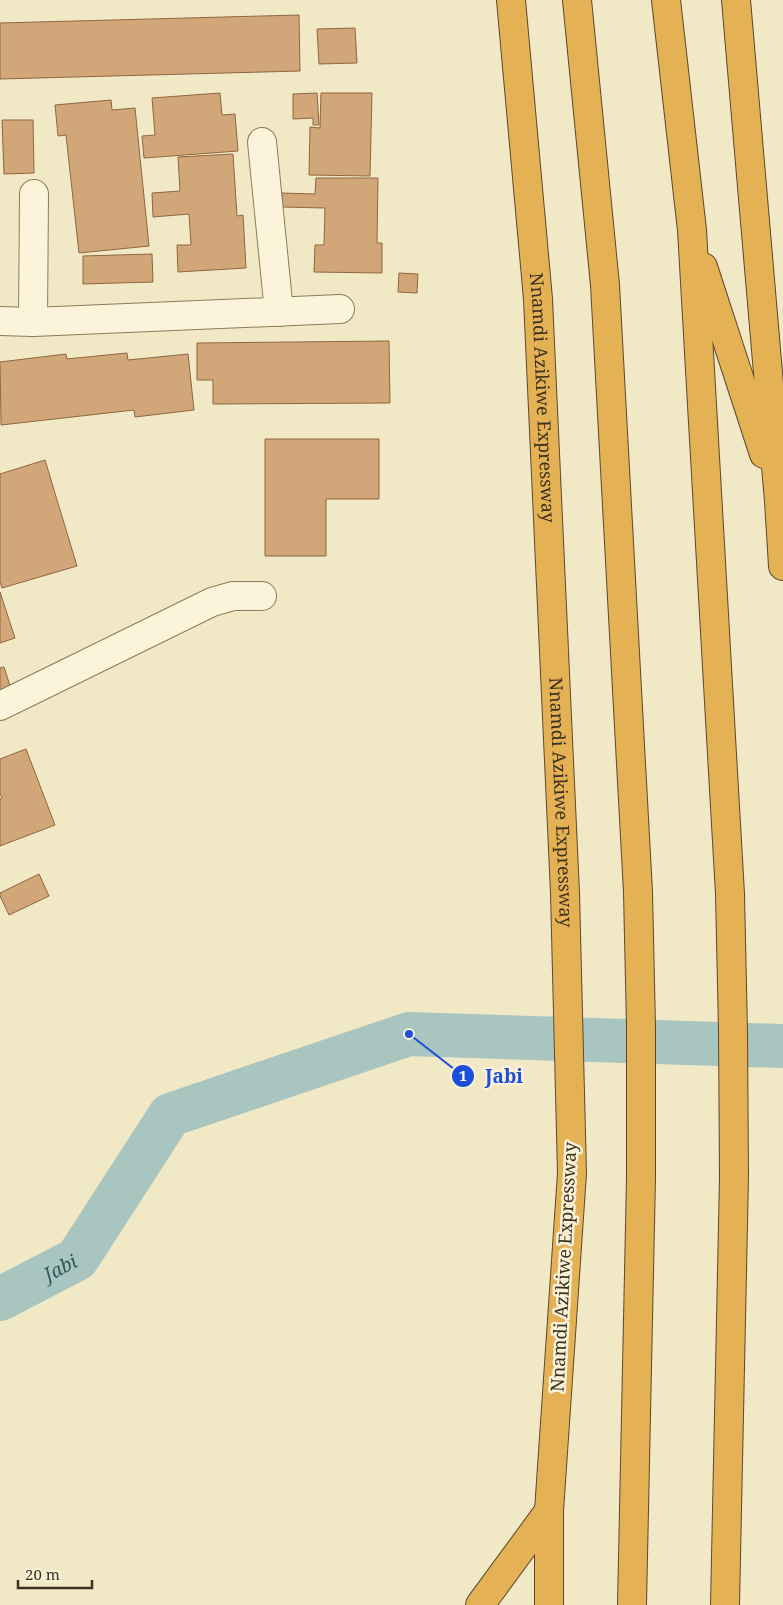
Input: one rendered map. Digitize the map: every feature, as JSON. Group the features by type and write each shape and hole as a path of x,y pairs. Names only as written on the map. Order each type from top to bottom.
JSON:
{"highway":[{"name":"Nnamdi Azikiwe Expressway","path":"511,0 538,299 565,893 572,1173 549,1511 549,1605"},
{"path":"577,0 605,285 638,892 641,1027 641,1177 632,1605"},
{"path":"666,0 692,230 730,894 734,1177 725,1605"},
{"path":"736,0 783,566"},
{"path":"692,230 779,501"},
{"path":"480,1605 549,1511"}],"street":[{"path":"262,142 279,312"},
{"path":"33,322 34,194"},
{"path":"0,321 33,322 340,309"},
{"path":"0,706 212,602 233,596 262,596"}],"building":[{"path":"299,15 300,71 0,79 0,23"},
{"path":"355,28 357,63 319,64 317,29"},
{"path":"220,93 222,115 235,114 238,151 144,158 142,136 155,135 152,98"},
{"path":"317,93 319,125 313,125 313,118 293,119 293,94"},
{"path":"321,93 372,93 370,176 309,175 310,127 320,128"},
{"path":"111,100 112,110 135,108 149,246 79,253 66,135 58,136 55,105"},
{"path":"2,120 33,120 34,173 4,174"},
{"path":"233,154 237,216 243,215 246,268 178,272 177,245 191,245 189,214 153,217 152,193 180,191 178,157"},
{"path":"316,178 378,178 377,243 382,243 382,273 314,272 315,245 324,245 325,208 282,207 282,193 315,194"},
{"path":"152,254 153,282 83,284 83,256"},
{"path":"399,273 418,274 417,293 398,292"},
{"path":"389,341 390,403 213,404 213,380 197,380 197,343"},
{"path":"127,353 128,360 188,354 194,410 135,417 134,410 1,425 0,362 66,354 67,359"},
{"path":"265,439 379,439 379,499 326,499 326,556 265,556"},
{"path":"45,460 77,566 2,588 0,582 0,474"},
{"path":"0,592 15,638 0,643"},
{"path":"4,667 10,686 0,690 0,668"},
{"path":"26,749 55,825 0,846 0,799 2,798 0,794 0,759"},
{"path":"39,874 49,896 9,915 0,893"}],"waterway":[{"name":"Jabi","path":"0,1299 77,1259 170,1115 409,1034 783,1046"}],"place":[{"name":"Jabi","path":"409,1034"}]}
